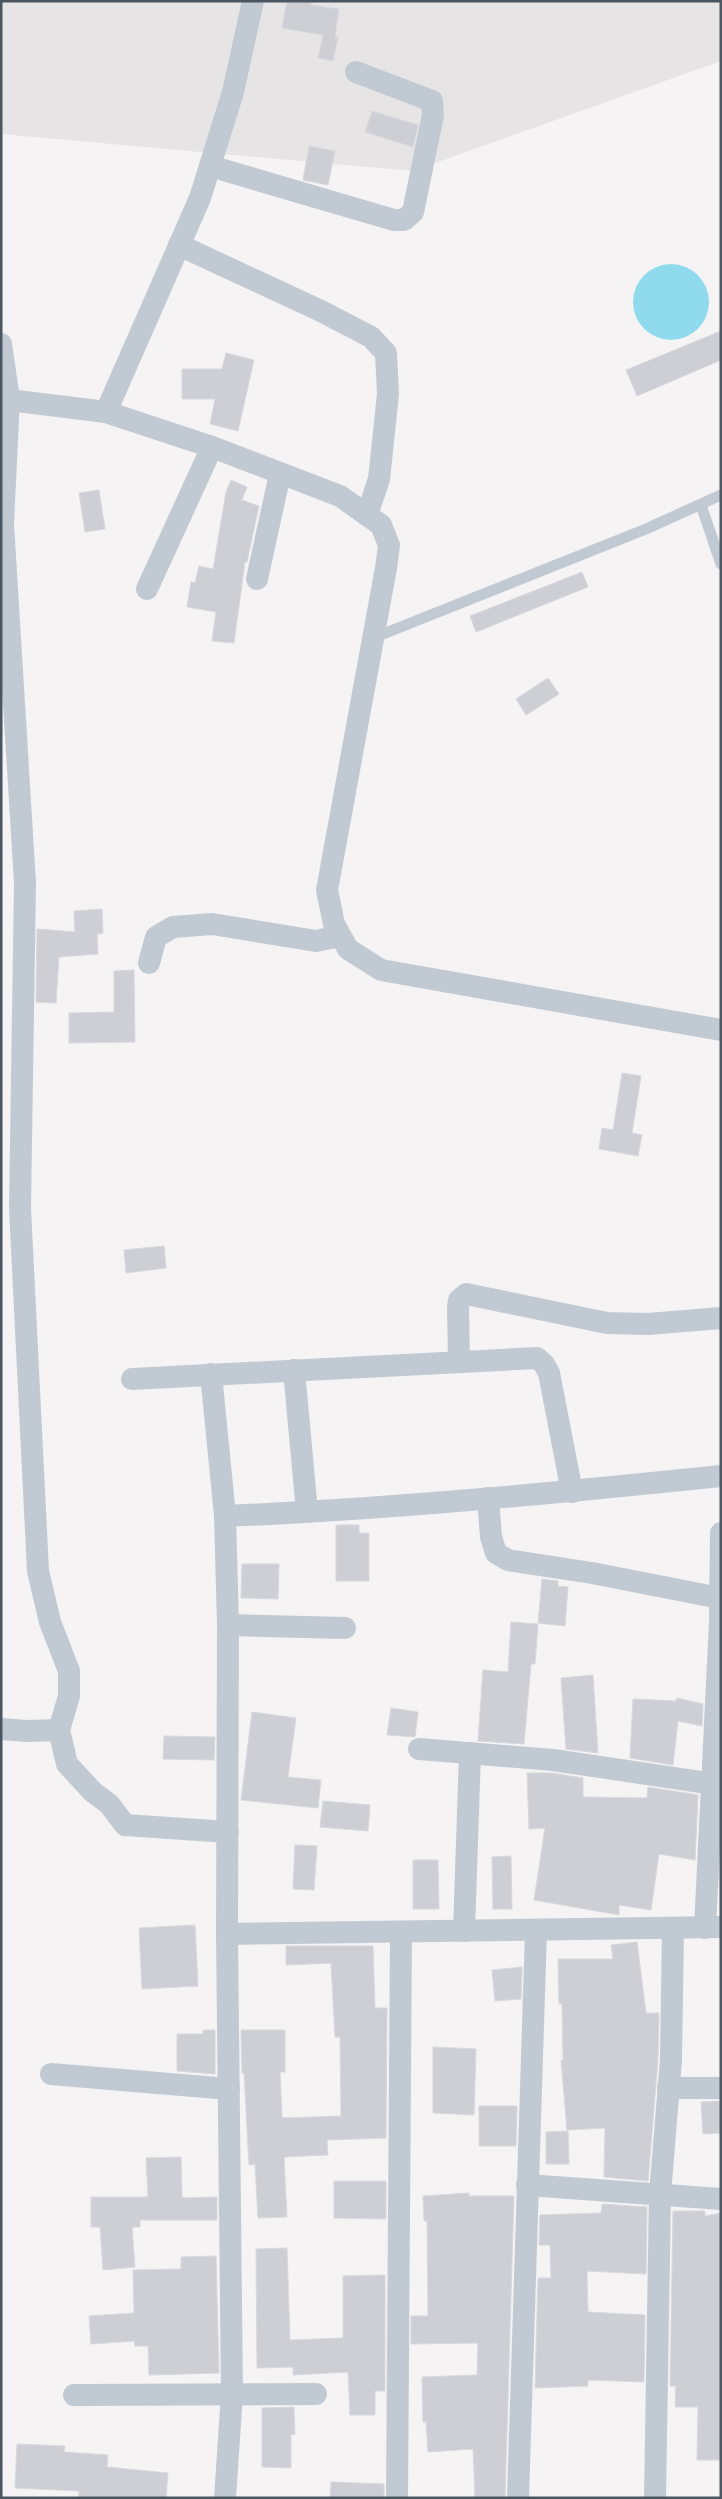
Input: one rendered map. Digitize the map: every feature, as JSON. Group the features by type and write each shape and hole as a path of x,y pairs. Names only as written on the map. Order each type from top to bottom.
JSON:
{"street":[{"path":"106,412 200,198 233,92 253,1"},
{"path":"210,166 394,220 404,220 413,212 433,115 432,101 356,72"},
{"path":"179,245 321,311 371,337 386,352 388,394 378,480 367,516"},
{"path":"1,344 5,399 2,524 25,883 21,1260 38,1571 50,1622 63,1651 70,1677 69,1696 59,1730 67,1764 93,1792 109,1804 124,1825 228,1832"},
{"path":"5,399 106,412 212,447 340,496 381,525 389,545 327,890 334,924 348,949 381,970 721,1030"},
{"path":"147,589 212,447"},
{"path":"257,580 280,474"},
{"path":"149,963 156,937 173,927 212,924 316,941 340,936"},
{"path":"459,1361 458,1308 459,1300 466,1294 607,1323 648,1324 721,1318"},
{"path":"132,1378 537,1358 544,1364 548,1373 572,1492"},
{"path":"294,1370 307,1512"},
{"path":"211,1374 225,1516 228,1625 226,1934 232,2394 225,2498"},
{"path":"225,1516 307,1512 572,1492 721,1476"},
{"path":"488,1498 491,1537 496,1553 508,1560 592,1572 720,1598"},
{"path":"226,1934 713,1928 721,1622 721,1532"},
{"path":"228,1625 345,1628"},
{"path":"1,1729 27,1731 59,1730"},
{"path":"419,1749 554,1760 717,1784"},
{"path":"464,1932 470,1753"},
{"path":"655,2498 660,2194 668,2088 673,1929"},
{"path":"518,2498 536,1931"},
{"path":"397,2498 401,1932"},
{"path":"51,2074 229,2089"},
{"path":"668,2088 721,2088"},
{"path":"527,2185 721,2199"},
{"path":"74,2395 316,2394"}],"lane":[{"path":"373,638 721,496"},
{"path":"700,505 721,564"}],"shaded area":[{"path":"1,1 721,1 721,61 413,171 1,134"}],"water":[{"path":"671,264 685,267 698,275 706,288 709,302 706,316 698,329 685,337 671,340 657,337 644,329 636,316 633,302 636,288 644,275 657,267"}],"building":[{"path":"287,1 312,1 311,5 339,9 335,37 338,37 333,61 318,58 323,35 282,28"},
{"path":"372,111 418,125 413,147 365,132"},
{"path":"309,146 335,151 328,185 303,180"},
{"path":"721,331 721,360 637,396 626,370"},
{"path":"226,353 254,360 238,431 210,424 215,399 182,399 182,369 222,369"},
{"path":"231,480 247,487 242,500 259,506 247,562 245,562 234,643 212,641 216,612 187,607 191,582 195,583 199,566 213,569 226,492"},
{"path":"99,490 105,529 85,532 79,493"},
{"path":"582,572 588,587 476,632 470,616"},
{"path":"548,678 559,694 526,715 516,699"},
{"path":"102,909 103,933 97,934 98,954 59,957 56,1003 36,1002 37,929 75,932 74,911"},
{"path":"134,970 135,1042 69,1043 69,1013 114,1012 114,971"},
{"path":"622,1073 641,1076 632,1133 642,1135 638,1156 599,1149 602,1128 613,1130"},
{"path":"164,1246 166,1268 126,1273 124,1250"},
{"path":"336,1525 359,1525 359,1533 369,1533 369,1581 336,1581"},
{"path":"242,1564 279,1564 278,1599 241,1598"},
{"path":"542,1579 558,1581 558,1586 568,1587 565,1626 538,1623"},
{"path":"511,1622 538,1624 535,1664 531,1664 524,1744 478,1741 483,1670 508,1672"},
{"path":"593,1675 598,1753 566,1749 561,1678"},
{"path":"677,1698 703,1704 702,1726 678,1721 673,1765 630,1758 633,1699 676,1701"},
{"path":"391,1708 418,1712 415,1737 387,1735"},
{"path":"252,1712 296,1718 288,1777 321,1780 318,1808 241,1800"},
{"path":"164,1736 215,1737 214,1760 163,1759"},
{"path":"527,1773 552,1773 583,1778 583,1797 647,1798 648,1787 698,1795 695,1860 659,1854 651,1910 619,1905 619,1915 534,1900 545,1828 529,1829"},
{"path":"323,1801 370,1805 368,1831 320,1827"},
{"path":"295,1845 317,1846 314,1890 293,1889"},
{"path":"511,1856 512,1909 493,1909 492,1857"},
{"path":"413,1860 438,1860 439,1909 413,1909"},
{"path":"195,1925 198,1986 142,1989 139,1928"},
{"path":"637,1942 646,2013 659,2013 658,2059 648,2181 604,2177 605,2128 567,2130 561,2060 563,2060 562,2004 559,2004 558,1959 613,1959 611,1945"},
{"path":"286,1946 373,1946 375,2008 387,2008 386,2138 327,2140 328,2155 284,2157 287,2217 258,2218 255,2164 249,2165 244,2073 242,2073 241,2030 285,2030 285,2072 280,2072 282,2118 341,2116 340,2037 335,2037 331,1963 286,1965"},
{"path":"522,1967 521,1999 495,2001 492,1970"},
{"path":"203,2030 215,2030 215,2074 177,2071 177,2034 203,2034"},
{"path":"433,2047 476,2049 474,2115 433,2113"},
{"path":"721,2101 721,2133 703,2134 701,2102"},
{"path":"479,2106 517,2106 516,2146 479,2146"},
{"path":"568,2131 569,2164 546,2164 546,2132"},
{"path":"181,2157 182,2198 217,2197 217,2220 140,2220 140,2227 132,2227 135,2267 103,2270 100,2227 91,2227 91,2197 148,2197 146,2158"},
{"path":"334,2181 386,2181 386,2219 334,2218"},
{"path":"469,2193 469,2196 514,2196 505,2498 475,2498 473,2449 428,2452 426,2422 423,2422 422,2377 477,2375 478,2343 411,2344 411,2316 428,2316 427,2221 424,2221 423,2196"},
{"path":"602,2204 647,2207 646,2274 587,2271 588,2312 645,2315 644,2382 588,2380 588,2386 535,2388 538,2278 551,2278 550,2245 539,2245 540,2215 601,2213"},
{"path":"673,2211 705,2211 705,2216 721,2213 721,2460 697,2460 698,2407 675,2407 676,2386 670,2386"},
{"path":"287,2248 290,2340 343,2338 343,2276 385,2275 385,2391 375,2391 375,2415 350,2415 348,2372 293,2375 293,2367 257,2368 256,2249"},
{"path":"216,2256 219,2373 149,2375 148,2346 135,2346 134,2341 91,2344 89,2316 134,2313 133,2270 181,2269 181,2257"},
{"path":"294,2407 295,2434 291,2435 291,2468 262,2467 262,2408"},
{"path":"17,2444 65,2446 64,2452 108,2455 107,2467 168,2473 166,2498 79,2498 79,2491 15,2488"},
{"path":"331,2482 384,2484 384,2498 330,2498"}]}
